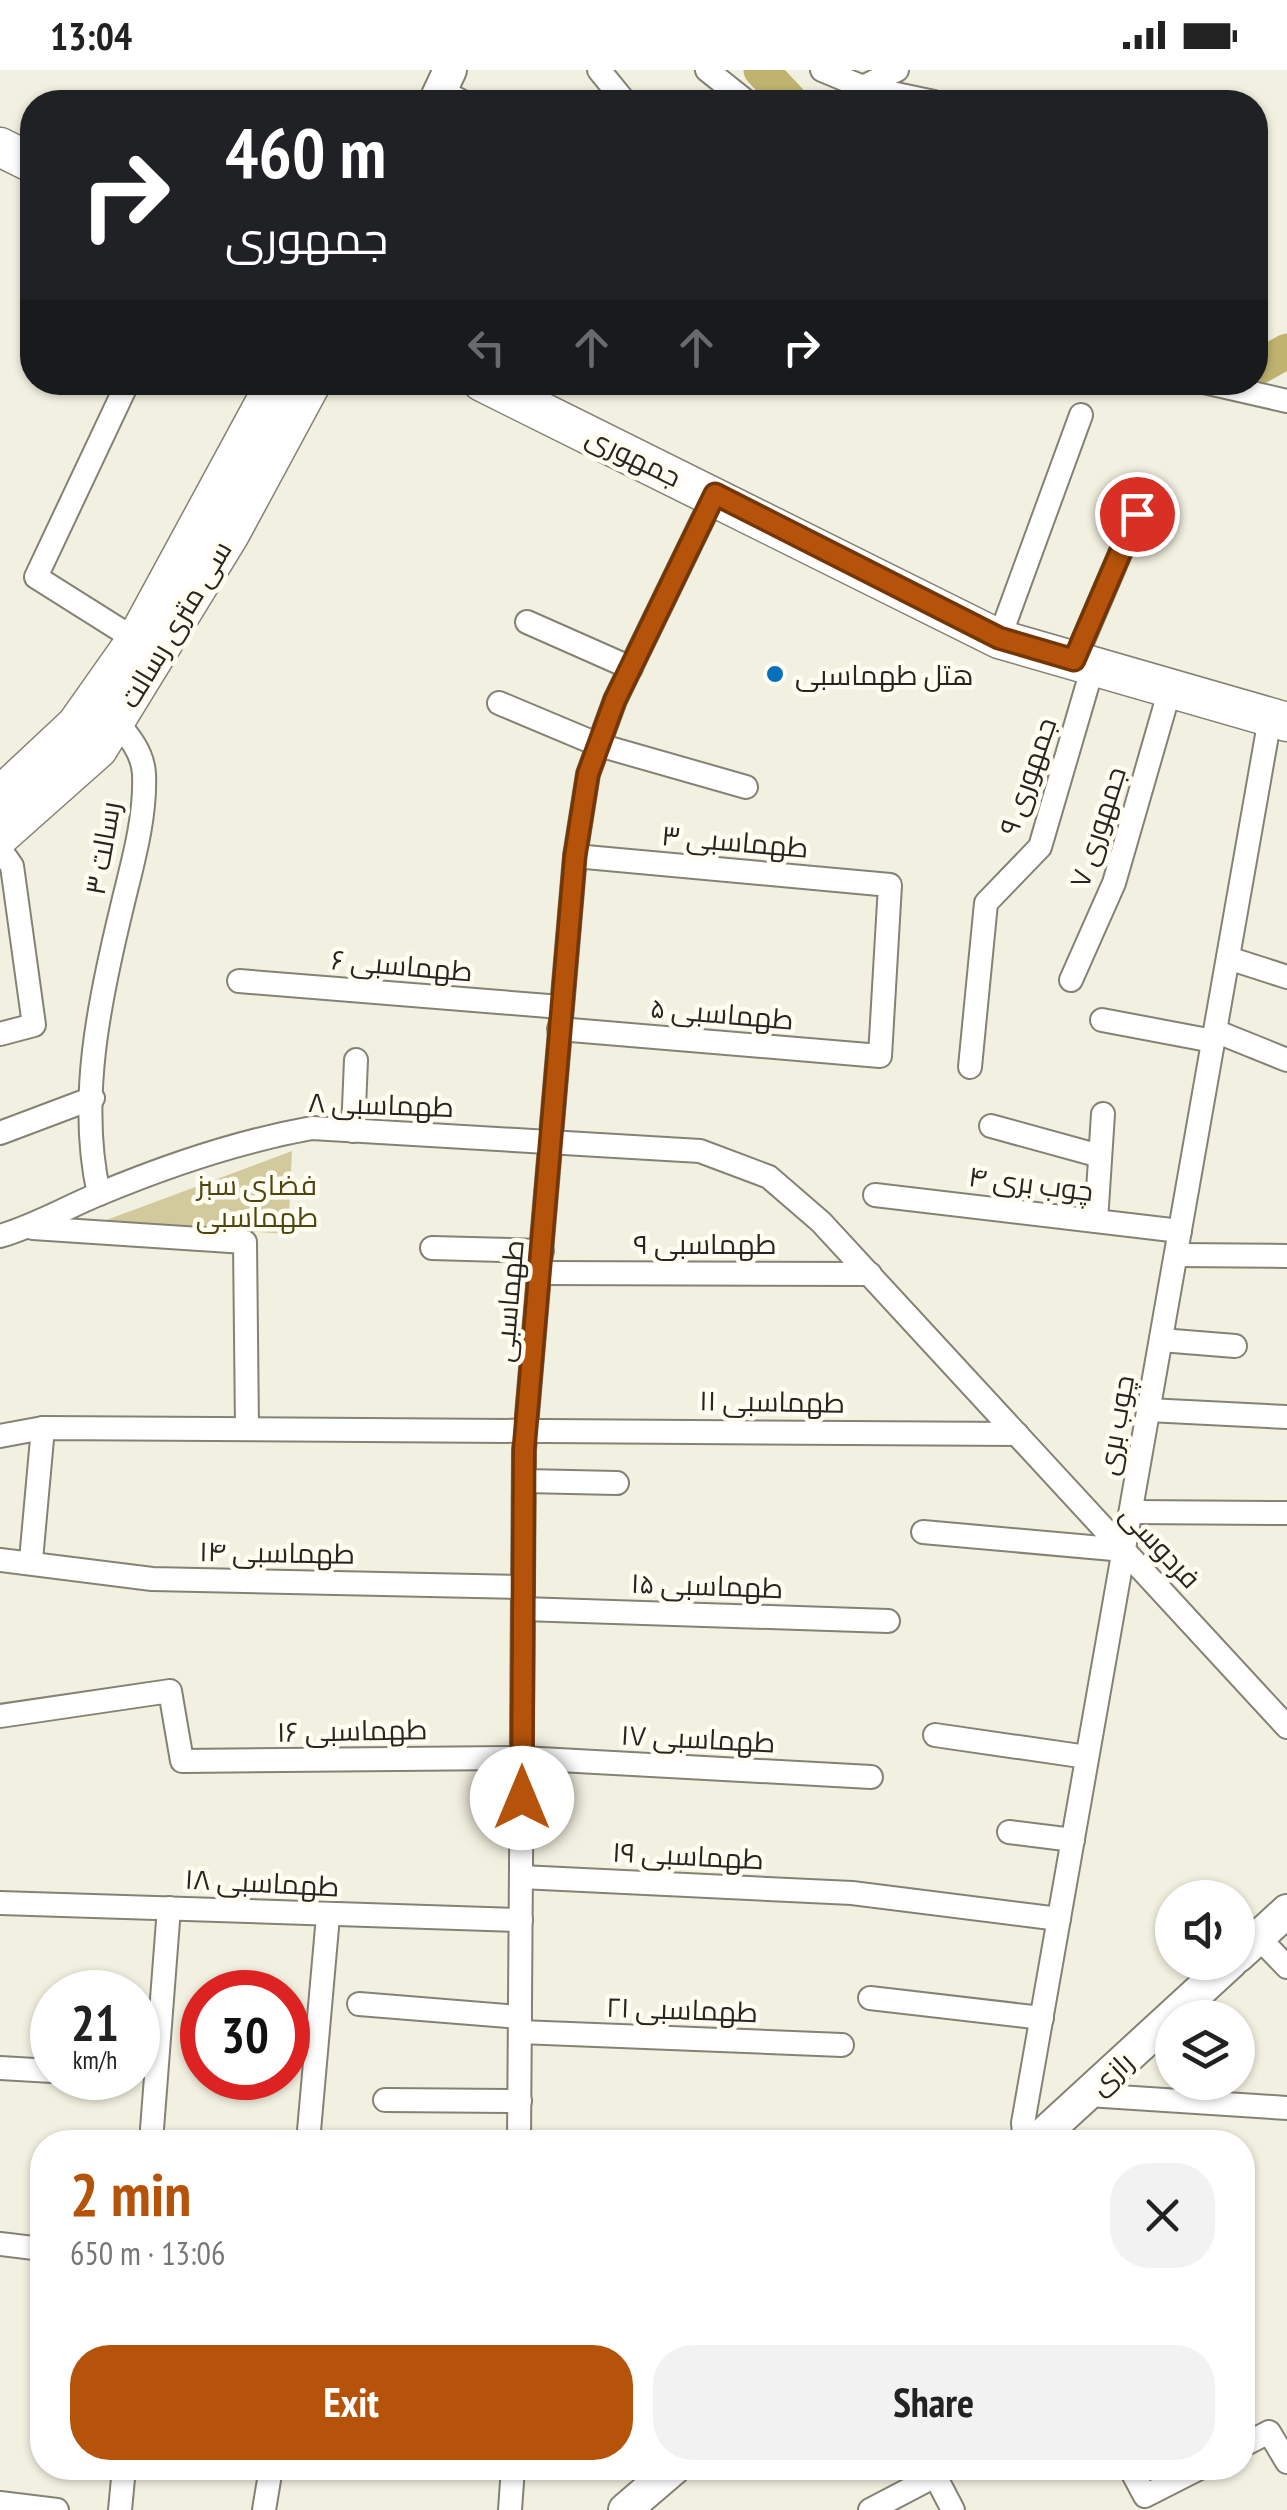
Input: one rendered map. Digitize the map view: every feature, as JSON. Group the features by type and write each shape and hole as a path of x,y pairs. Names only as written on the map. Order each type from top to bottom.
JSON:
{"main road":[{"name":"سی متری رسالت","path":"0,796 76,726 136,640 269,395"},
{"name":"سی متری رسالت","path":"0,836 98,749 230,534 305,395"},
{"name":"جمهوری","path":"514,395 999,638 1278,720"},
{"path":"1255,1940 1287,1910"},
{"name":"رازی","path":"1049,2130 1212,1980"},
{"path":"625,2510 660,2480"},
{"path":"645,2510 677,2480"}],"street":[{"path":"600,70 616,90"},
{"path":"706,70 732,90"},
{"path":"822,70 877,90"},
{"path":"863,87 897,70"},
{"path":"122,395 36,577 136,640"},
{"path":"999,638 1081,415"},
{"name":"طهماسبی","path":"519,2130 526,1428 575,856 588,774 599,745 630,668 715,494"},
{"name":"۹ جمهوری","path":"970,1067 986,903 1040,846 1084,663 1137,514"},
{"path":"527,622 630,668"},
{"name":"۷ جمهوری","path":"1071,980 1114,883 1170,689"},
{"path":"499,703 599,745 746,787"},
{"name":"چوب بری","path":"1024,2130 1228,958 1278,720"},
{"name":"۳ رسالت","path":"99,1194 92,1165 102,991 138,839 144,772 133,740 116,721"},
{"path":"0,849 12,866 34,1025 0,1034"},
{"name":"۳ طهماسبی","path":"575,856 890,885 880,1056"},
{"path":"1228,958 1287,978"},
{"name":"۶ طهماسبی","path":"239,982 560,1018"},
{"name":"۵ طهماسبی","path":"560,1018 880,1056"},
{"path":"1102,1020 1214,1036 1287,1060"},
{"path":"352,1131 356,1060"},
{"path":"0,1132 93,1098"},
{"path":"1096,1221 1102,1114"},
{"path":"991,1126 1100,1156"},
{"name":"۸ طهماسبی","path":"30,1228 99,1194 264,1137 312,1128 700,1151 769,1177 821,1222 870,1274"},
{"name":"۴ چوب بری","path":"875,1194 1180,1231"},
{"path":"0,1236 30,1228 245,1242 247,1428"},
{"name":"۹ طهماسبی","path":"432,1248 541,1262 870,1274"},
{"path":"1176,1254 1287,1256"},
{"name":"فردوسی","path":"870,1274 1287,1727"},
{"path":"1160,1340 1235,1346"},
{"path":"1148,1410 1287,1417"},
{"path":"31,1560 43,1428"},
{"name":"۱۱ طهماسبی","path":"0,1436 43,1428 1017,1434"},
{"path":"524,1482 616,1483"},
{"path":"1130,1512 1287,1514"},
{"path":"922,1532 1124,1550"},
{"name":"۱۴ طهماسبی","path":"0,1560 31,1560 152,1579 523,1598"},
{"name":"۱۵ طهماسبی","path":"523,1598 888,1621"},
{"name":"۱۶ طهماسبی","path":"0,1716 170,1690 182,1761 522,1758"},
{"path":"935,1735 1087,1757"},
{"name":"۱۷ طهماسبی","path":"522,1758 871,1777"},
{"path":"1010,1832 1073,1840"},
{"name":"۱۹ طهماسبی","path":"521,1877 852,1893 1058,1920"},
{"name":"۱۸ طهماسبی","path":"0,1902 521,1920"},
{"path":"160,1972 169,1908"},
{"path":"309,2130 328,1916"},
{"path":"1255,1951 1287,1967"},
{"path":"870,1998 1042,2018"},
{"name":"۲۱ طهماسبی","path":"359,2004 520,2025 842,2045"},
{"path":"0,2068 30,2070"},
{"path":"1088,2094 1287,2108"},
{"path":"147,2100 150,2130"},
{"path":"385,2100 520,2101"},
{"path":"0,2244 30,2248"},
{"path":"1255,2439 1269,2432 1287,2462"},
{"path":"120,2510 123,2480"},
{"path":"264,2510 269,2480"},
{"path":"511,2509 512,2480"},
{"path":"870,2510 920,2480"},
{"path":"937,2480 954,2510"},
{"path":"1136,2480 1144,2496 1176,2480"},
{"path":"0,2503 57,2510"}],"green space":[{"name":"فضای سبز طهماسبی","path":"292,1151 288,1234 101,1222"}],"waterway":[{"path":"761,70 780,90"},
{"path":"1268,362 1287,351"}],"place":[{"name":"هتل طهماسبی","path":"775,674"}],"route":[{"path":"522,1798 524,1450 560,1008 575,856 588,774 615,700 715,494 999,638 1074,660 1137,514"}]}
